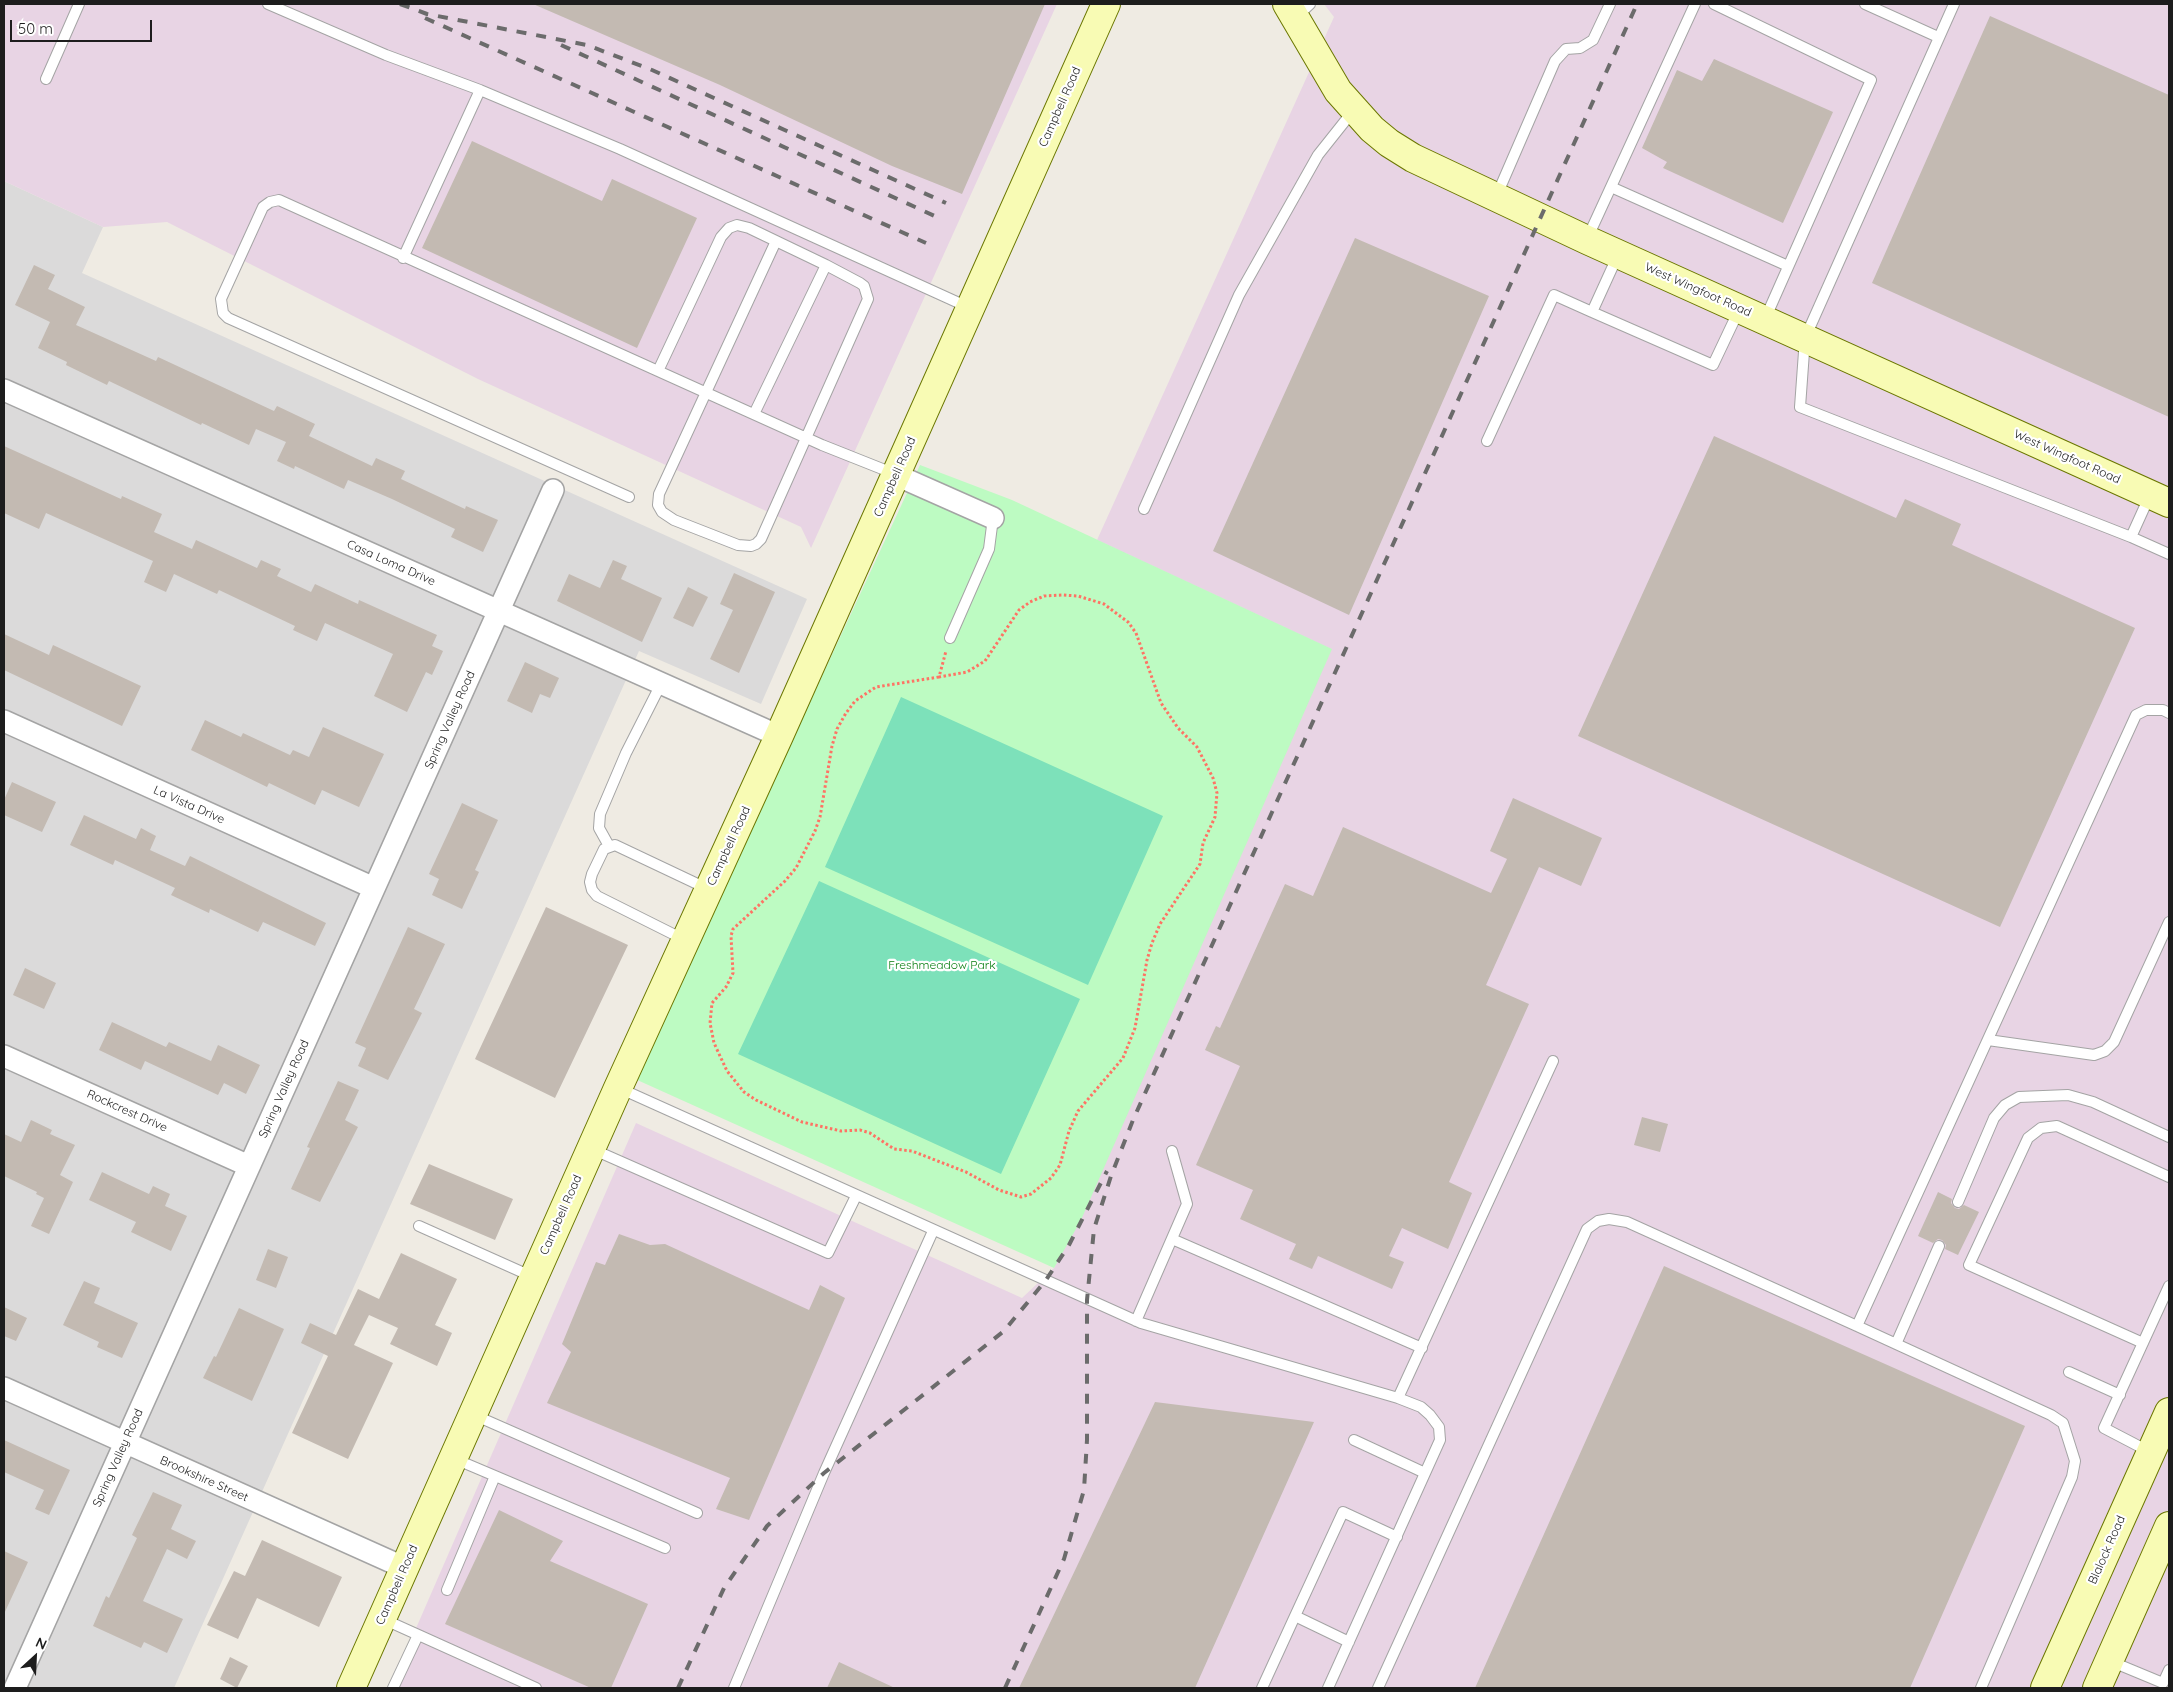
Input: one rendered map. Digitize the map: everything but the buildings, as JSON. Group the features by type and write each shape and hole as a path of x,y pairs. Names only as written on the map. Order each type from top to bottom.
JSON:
{"street":[{"name":"Campbell Road","path":"351,1688 618,1088 779,736 1106,4"},
{"name":"West Wingfoot Road","path":"1298,8 1324,70 1354,110 1383,138 1405,153 1587,240 2160,499"},
{"name":"Casa Loma Drive","path":"4,390 779,736"},
{"path":"896,475 993,518"},
{"name":"Spring Valley Road","path":"15,1688 553,490"},
{"name":"La Vista Drive","path":"4,721 374,888"},
{"name":"Rockcrest Drive","path":"4,1056 250,1166"},
{"name":"Brookshire Street","path":"4,1388 124,1444 405,1568"},
{"name":"Blalock Road","path":"2046,1688 2160,1457 2169,1412"},
{"path":"2097,1688 2169,1526"}],"lane":[{"path":"46,79 79,4"},
{"path":"268,4 386,55 480,90 620,149 971,308"},
{"path":"1496,198 1555,61 1566,49 1580,48 1593,40 1610,4"},
{"path":"1587,240 1695,4"},
{"path":"1714,4 1871,80 1765,320"},
{"path":"1865,4 1938,37"},
{"path":"1954,4 1805,338 1800,407 2131,537 2169,554"},
{"path":"404,258 480,90"},
{"path":"1144,510 1239,295 1318,155 1354,110"},
{"path":"1611,187 1788,266"},
{"path":"629,497 228,318 223,312 221,299 263,207 270,202 279,200 804,438 896,475"},
{"path":"658,371 725,232 737,225 776,241 860,282 866,291 868,299 804,438 761,539 756,544 738,545 674,520 662,512 658,505 659,494 776,241"},
{"path":"1592,312 1618,254"},
{"path":"754,414 826,265"},
{"path":"1487,441 1554,295 1713,365 1739,309"},
{"path":"2131,537 2160,499"},
{"path":"950,638 989,549 993,518"},
{"path":"609,846 599,828 600,814 626,753 661,684"},
{"path":"1857,1326 2136,715 2146,710 2163,710 2169,713"},
{"path":"685,940 597,896 592,890 592,874 604,849 615,845 709,889"},
{"path":"1988,1040 2094,1055 2105,1051 2114,1042 2169,922"},
{"path":"1398,1398 1553,1061"},
{"path":"618,1088 933,1231 1136,1320 1398,1398 1420,1407 1430,1415 1439,1427 1440,1440 1328,1688"},
{"path":"1958,1202 1994,1118 2005,1104 2019,1097 2068,1096 2093,1102 2164,1132 2169,1137"},
{"path":"2143,1343 1969,1265 2028,1138 2040,1128 2058,1126 2169,1178"},
{"path":"591,1149 828,1253 856,1196"},
{"path":"1136,1320 1188,1204 1172,1151"},
{"path":"1378,1688 1588,1229 1598,1221 1610,1219 1627,1222 1857,1326 2050,1415 2063,1424 2072,1446 2075,1461 2072,1476 1981,1688"},
{"path":"419,1226 534,1277"},
{"path":"734,1688 824,1473 933,1231"},
{"path":"1172,1239 1422,1348"},
{"path":"1896,1344 1938,1246"},
{"path":"2160,1457 2104,1428 2169,1286"},
{"path":"2069,1372 2120,1395"},
{"path":"473,1414 697,1513"},
{"path":"1354,1440 1425,1473"},
{"path":"454,1459 665,1548"},
{"path":"447,1590 495,1476"},
{"path":"1262,1688 1343,1512 1397,1537"},
{"path":"1295,1616 1349,1642"},
{"path":"382,1619 536,1688"},
{"path":"393,1688 418,1635"},
{"path":"2109,1660 2162,1686 2169,1670"}],"path":[{"path":"1064,595 1078,596 1098,602 1116,612 1136,633 1161,703 1178,728 1197,747 1213,778 1217,794 1215,817 1203,843 1200,864 1165,916 1152,943 1135,1028 1123,1058 1078,1111 1069,1131 1060,1165 1051,1178 1031,1194 1021,1196 999,1190 966,1172 912,1151 894,1149 870,1133 860,1130 841,1131 802,1122 756,1100 744,1092 727,1071 714,1043 710,1023 712,1003 734,974 731,936 733,929 785,881 796,868 815,831 820,817 832,746 837,729 846,713 855,701 876,687 938,677 966,672 985,661 1019,610 1030,602 1044,596 1064,595"},
{"path":"938,677 950,638"}],"shaded area":[{"path":"4,4 1057,4 811,548 801,527 478,379 167,222 103,227 4,181"},
{"path":"1324,4 2169,4 2169,1688 390,1688 636,1123 1022,1298 1054,1268 1331,649 1097,540 1334,17"},
{"path":"4,181 103,227 82,273 807,599 761,704 639,651 174,1688 4,1688"}],"green space":[{"name":"Freshmeadow Park","path":"920,465 1012,500 1332,649 1081,1220 1054,1268 635,1079"},
{"path":"901,697 1163,816 1088,985 825,867"},
{"path":"819,881 1080,999 1001,1174 738,1054"}],"railway":[{"path":"400,4 427,14 587,45 652,70 946,203"},
{"path":"1005,1688 1064,1559 1084,1490 1087,1440 1087,1300 1094,1229 1111,1176 1133,1120 1637,4"},
{"path":"425,18 926,243"},
{"path":"561,45 939,218"},
{"path":"678,1688 724,1588 767,1526 824,1473 1004,1331 1046,1280 1069,1245 1107,1171"}]}
